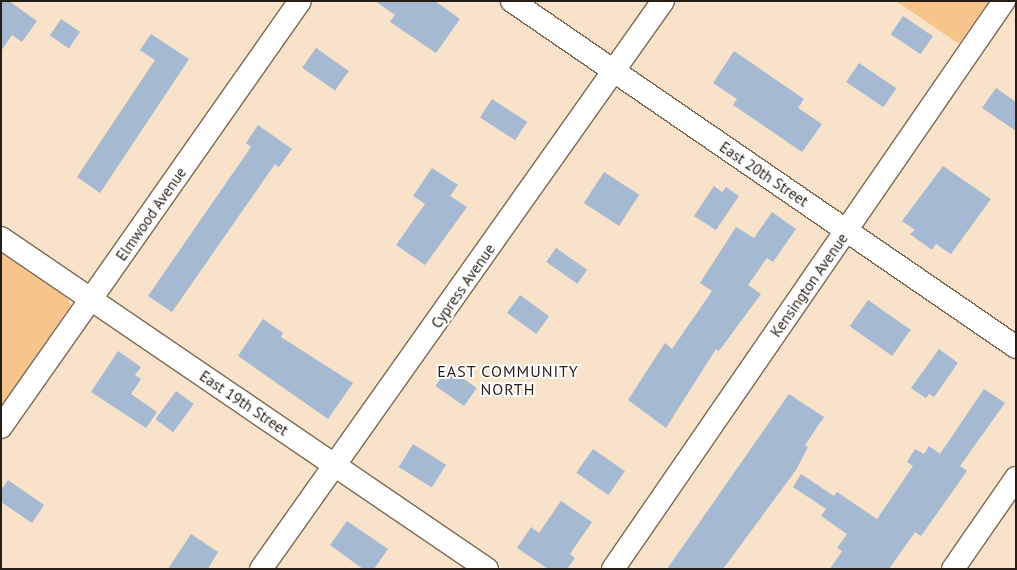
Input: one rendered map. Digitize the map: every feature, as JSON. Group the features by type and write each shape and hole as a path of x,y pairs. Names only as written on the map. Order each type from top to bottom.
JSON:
{"street":[{"name":"Elmwood Avenue","path":"1,427 300,1"},
{"name":"East 20th Street","path":"512,1 1016,347"},
{"name":"Cypress Avenue","path":"261,569 336,466 663,1"},
{"name":"Kensington Avenue","path":"612,569 1004,1"},
{"name":"East 19th Street","path":"1,238 488,569"},
{"path":"953,569 1016,478"}],"shaded area":[{"path":"896,1 989,1 959,44"},
{"path":"1,249 63,292 71,305 1,407"}],"building":[{"path":"1,1 9,1 37,21 22,42 12,35 1,51"},
{"path":"375,1 435,1 460,19 436,53 390,22 395,15"},
{"path":"903,16 933,36 921,54 891,34"},
{"path":"61,19 80,32 69,48 50,36"},
{"path":"151,34 189,59 100,193 77,177 155,60 140,50"},
{"path":"316,48 349,71 335,91 302,68"},
{"path":"734,51 804,99 798,108 822,124 802,152 733,105 737,99 713,83"},
{"path":"859,63 896,88 883,107 846,82"},
{"path":"996,88 1016,102 1016,131 982,108"},
{"path":"492,99 527,122 515,140 480,117"},
{"path":"258,125 292,149 279,167 275,164 172,312 148,296 251,147 246,143"},
{"path":"943,166 991,199 951,254 936,244 932,250 910,234 915,230 902,221"},
{"path":"432,168 458,185 450,196 467,207 425,265 396,245 425,204 413,196"},
{"path":"604,172 639,195 619,226 584,203"},
{"path":"714,186 722,192 726,187 739,196 716,230 694,216"},
{"path":"772,212 796,229 773,262 767,258 748,285 761,294 719,351 716,349 666,428 628,400 665,343 672,349 712,291 700,283 736,227 754,238"},
{"path":"556,248 587,270 577,284 546,262"},
{"path":"520,295 549,316 536,334 507,313"},
{"path":"868,300 911,330 892,356 850,326"},
{"path":"263,319 283,333 281,337 353,383 328,419 238,356"},
{"path":"939,349 958,363 934,397 929,394 926,398 911,388"},
{"path":"118,351 141,367 135,375 141,379 131,394 157,412 146,428 91,392"},
{"path":"448,368 477,388 464,406 435,386"},
{"path":"984,389 1005,403 960,466 967,471 921,536 915,532 889,569 830,569 842,551 837,548 847,534 821,516 826,509 793,487 801,474 834,496 837,492 877,519 913,466 907,462 915,449 924,454 929,446 940,454"},
{"path":"176,391 194,404 173,432 155,419"},
{"path":"789,394 824,417 805,445 808,447 796,470 723,569 667,569"},
{"path":"413,444 446,465 432,488 399,467"},
{"path":"593,449 625,471 608,495 576,473"},
{"path":"8,480 44,505 32,523 1,502 1,490"},
{"path":"561,501 592,522 570,554 575,558 567,569 548,569 517,548 531,527 539,533"},
{"path":"347,521 388,549 374,569 363,569 330,545"},
{"path":"191,534 218,552 208,569 168,569"}],"district":[{"name":"EAST COMMUNITY NORTH","path":"508,380"}]}
